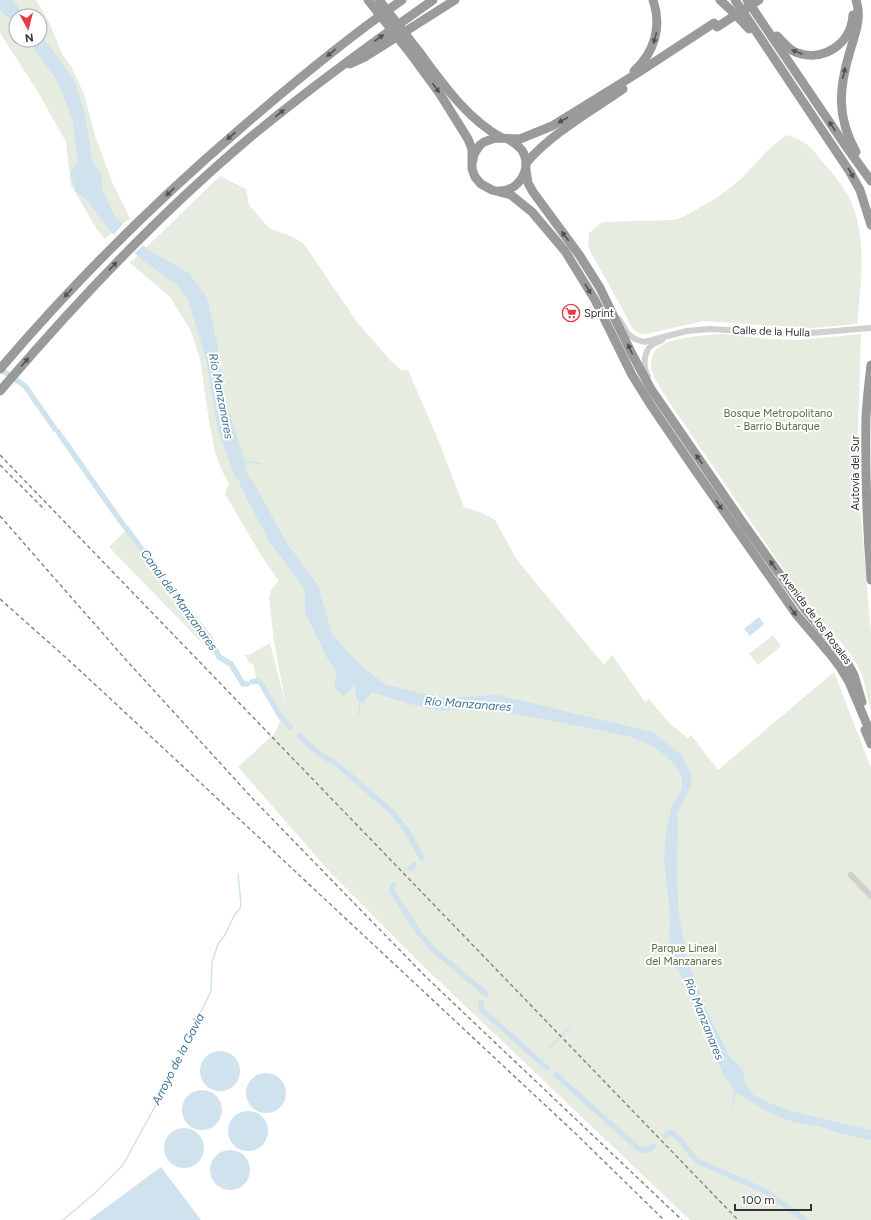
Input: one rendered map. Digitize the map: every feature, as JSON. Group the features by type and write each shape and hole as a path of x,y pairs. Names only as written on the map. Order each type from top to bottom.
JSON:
{"highway":[{"path":"368,0 461,105 479,123 517,144 524,153 526,167"},
{"path":"380,0 461,126 472,149 472,167 475,178 481,184 492,190 505,191 516,186 522,179 526,167 542,146 750,0"},
{"path":"361,28 364,21 391,0"},
{"path":"0,369 28,336 93,267 138,221 198,165 285,90 361,28 402,0"},
{"path":"0,391 38,346 146,232 208,175 270,122 355,55 433,0"},
{"path":"336,70 365,57 455,0"},
{"path":"413,27 440,14 462,0"},
{"path":"609,91 636,70 648,55 656,35 658,21 654,0"},
{"path":"720,0 734,13 775,61"},
{"path":"735,0 850,172 862,196 871,225"},
{"path":"750,0 784,44 792,50 803,54 816,56 837,47 848,34 853,16 850,0"},
{"path":"750,0 845,145 871,181"},
{"path":"472,167 474,154 484,142 495,138 520,139 552,126 715,25 759,0"},
{"path":"856,0 859,16 857,31 845,70 841,99 844,121 850,139 871,175"},
{"name":"Avenida de los Rosales","path":"526,167 528,183 533,192 580,256 600,288 651,389 678,430 804,608 846,660 854,675 870,732"},
{"name":"Avenida de los Rosales","path":"492,190 511,195 532,212 565,251 595,300 632,375 650,404 796,614 840,667 849,682 870,732"},
{"name":"Autovía del Sur","path":"871,365 866,417 866,475 871,580"},
{"path":"840,667 871,744"}],"street":[{"path":"600,288 628,334 635,339 644,342 672,335"},
{"name":"Calle de la Hulla","path":"672,335 687,331 710,329 786,334 871,328"},
{"path":"672,335 651,345 644,361 646,372 678,430"},
{"path":"851,874 871,896"}],"green space":[{"path":"0,0 36,0 41,8 8,8 8,45 0,33"},
{"path":"48,20 62,54 72,68 84,94 95,136 113,184 130,218 105,239 96,228 71,185 66,142 38,92 10,48 48,48"},
{"path":"786,135 799,139 812,149 843,187 854,210 861,242 862,259 857,324 813,328 703,321 646,334 640,334 633,329 591,253 588,244 589,233 602,222 673,220 681,218 715,199 740,180 767,151"},
{"name":"Parque Lineal del Manzanares","path":"220,176 246,189 249,205 269,228 293,237 304,244 357,322 390,360 401,370 408,370 437,437 464,507 482,513 495,520 517,560 604,665 612,655 645,702 649,699 669,723 688,738 691,735 718,770 834,672 871,768 871,1220 690,1220 418,961 329,871 238,767 275,733 282,716 263,681 256,678 253,663 250,664 245,655 251,654 270,643 286,706 274,642 269,598 271,590 279,581 261,555 225,494 229,483 222,471 215,452 200,359 191,331 170,297 130,263"},
{"name":"Bosque Metropolitano - Barrio Butarque","path":"723,334 769,339 800,340 861,334 858,431 860,505 871,634 871,710 862,674 852,656 799,592 661,390 653,373 651,365 652,356 659,347 673,341 690,337"},
{"path":"126,530 211,647 208,649 109,547"},
{"path":"773,635 781,646 758,665 749,654"}],"water":[{"path":"0,0 12,0 19,8 8,8 8,18 0,10"},
{"name":"Río Manzanares","path":"48,44 74,80 85,114 92,161 101,174 103,191 114,215 148,250 189,273 207,298 217,343 225,398 248,476 254,483 286,542 318,585 332,634 362,667 386,685 443,698 498,695 652,732 681,754 690,772 692,784 678,813 677,877 679,915 687,960 708,1013 729,1056 743,1070 745,1083 752,1094 790,1111 871,1130 871,1140 835,1132 819,1126 793,1122 766,1111 735,1092 723,1074 678,970 669,936 669,904 664,861 665,843 672,806 682,788 682,779 677,768 666,756 650,745 631,737 609,732 476,708 442,711 410,704 372,692 363,703 356,699 355,685 343,696 334,687 337,672 327,658 305,612 305,590 268,540 267,535 240,485 239,480 235,477 218,431 206,359 188,299 177,285 140,258 108,229 86,199 76,192 70,173 78,162 73,122 58,82 33,48 48,48"},
{"path":"759,617 764,624 750,636 744,629"},
{"path":"220,1051 228,1053 234,1057 238,1063 240,1071 238,1079 234,1085 228,1089 220,1091 212,1089 206,1085 202,1079 200,1071 202,1063 206,1057 212,1053"},
{"path":"266,1073 274,1075 280,1079 284,1085 286,1093 284,1101 280,1107 274,1111 266,1113 258,1111 252,1107 248,1101 246,1093 248,1085 252,1079 258,1075"},
{"path":"202,1090 210,1092 216,1096 220,1102 222,1110 220,1118 216,1124 210,1128 202,1130 194,1128 188,1124 184,1118 182,1110 184,1102 188,1096 194,1092"},
{"path":"248,1111 256,1113 262,1117 266,1123 268,1131 266,1139 262,1145 256,1149 248,1151 240,1149 234,1145 230,1139 228,1131 230,1123 234,1117 240,1113"},
{"path":"184,1128 192,1130 198,1134 202,1140 204,1148 202,1156 198,1162 192,1166 184,1168 176,1166 170,1162 166,1156 164,1148 166,1140 170,1134 176,1130"},
{"path":"230,1150 238,1152 244,1156 248,1162 250,1170 248,1178 244,1184 238,1188 230,1190 222,1188 216,1184 212,1178 210,1170 212,1162 216,1156 222,1152"},
{"path":"161,1167 201,1220 89,1220"}],"pier":[{"path":"123,224 143,245 135,253 114,234"}],"waterway":[{"name":"Canal del Manzanares","path":"0,369 25,386 55,429"},
{"name":"Canal del Manzanares","path":"58,432 124,526"},
{"path":"243,462 261,464"},
{"name":"Canal del Manzanares","path":"127,529 161,576 209,637 219,657 231,664 243,684 247,684"},
{"name":"Canal del Manzanares","path":"252,682 257,681 261,683 280,716 290,727"},
{"name":"Arroyo de la Gavia","path":"359,714 360,700"},
{"name":"Canal del Manzanares","path":"300,736 318,753 338,765 392,812 407,831 422,858"},
{"name":"Canal del Manzanares","path":"411,868 414,865"},
{"name":"Arroyo de la Gavia","path":"63,1220 95,1193 123,1165 181,1059 184,1047 211,991 212,962 218,944 225,935 235,914 240,909 241,904 238,874"},
{"name":"Canal del Manzanares","path":"393,885 392,891 419,933 434,950 486,994"},
{"name":"Canal del Manzanares","path":"481,1003 481,1009 547,1068"},
{"path":"549,1049 570,1026"},
{"name":"Canal del Manzanares","path":"556,1075 640,1150 649,1150 653,1146"},
{"path":"732,1110 735,1092"},
{"name":"Canal del Manzanares","path":"665,1136 670,1132 678,1138 697,1161 765,1191 805,1220"}],"railway":[{"path":"0,455 738,1220"},
{"path":"0,465 45,510"},
{"path":"0,516 127,661 253,799 313,861 426,977 682,1220"},
{"path":"0,599 73,664 575,1133 664,1220"}],"place":[{"name":"Sprint","path":"571,313"}]}
